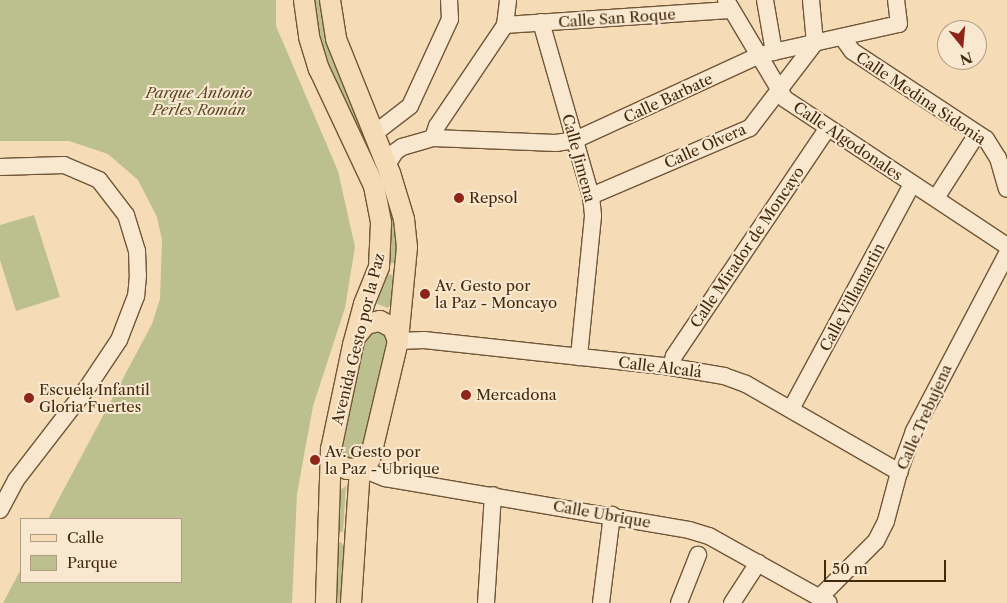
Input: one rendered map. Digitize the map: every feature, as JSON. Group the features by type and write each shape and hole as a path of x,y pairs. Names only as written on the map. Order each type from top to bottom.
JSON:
{"main road":[{"name":"Avenida Gesto por la Paz","path":"304,0 309,37 319,69 374,186 379,207 379,267 357,335 331,449 326,603"},
{"name":"Avenida Gesto por la Paz","path":"330,0 336,39 387,165 404,220 407,247 398,341 372,453 360,468 351,603"},
{"path":"357,335 366,324 380,321 393,328 398,341"},
{"path":"331,449 341,467 360,468"}],"street":[{"path":"375,133 410,106 450,19 449,0"},
{"path":"387,165 395,152 433,138 437,126 505,25 508,0"},
{"path":"765,0 767,53"},
{"path":"811,0 815,43"},
{"name":"Calle Barbate","path":"433,138 556,143 575,140 767,53 899,24 896,0"},
{"name":"Calle San Roque","path":"505,25 728,5"},
{"name":"Calle Algodonales","path":"728,5 767,53 786,100 827,129 936,198 1007,246"},
{"name":"Calle Jimena","path":"541,22 591,196 593,216 579,357"},
{"name":"Calle Medina Sidonia","path":"842,37 852,51 986,139 998,158 1007,190"},
{"name":"Calle Olvera","path":"591,196 750,128 781,91 815,43"},
{"name":"Calle Mirador de Moncayo","path":"671,367 674,356 827,129"},
{"path":"936,198 977,134"},
{"path":"0,167 64,165 99,180 126,215 138,267 136,296 119,340 88,388 16,480 0,510"},
{"name":"Calle Villamartin","path":"791,409 912,184"},
{"name":"Calle Trebujena","path":"825,600 876,541 886,521 898,472 938,381 1007,254"},
{"name":"Calle Alcalá","path":"398,341 424,340 671,367 724,376 746,384 898,472"},
{"name":"Calle Ubrique","path":"360,468 385,478 612,516 708,536 825,600"},
{"path":"0,491 16,480"},
{"path":"486,603 492,495"},
{"path":"601,603 612,516"},
{"path":"679,603 698,555"},
{"path":"732,603 758,563"}],"green space":[{"name":"Parque Antonio Perles Román","path":"0,0 276,0 276,26 338,171 355,247 345,308 313,406 297,494 292,603 3,603 20,571 20,583 182,583 182,518 49,518 152,324 160,299 162,240 157,217 138,180 108,154 69,141 0,141"},
{"path":"312,0 321,0 340,78 384,173 398,236 397,263 389,263 320,39"},
{"path":"34,215 60,297 16,311 0,260 0,225"},
{"path":"385,274 397,275 394,300 388,308 377,304"},
{"path":"383,331 390,342 361,458 349,460 342,451 366,336 370,332"},
{"path":"346,486 343,532 336,531 340,490"},
{"path":"341,542 344,547 341,603 332,603 337,543"}],"place":[{"name":"Repsol","path":"459,198"},
{"name":"Av. Gesto por la Paz - Moncayo","path":"425,294"},
{"name":"Mercadona","path":"466,395"},
{"name":"Escuela Infantil Gloria Fuertes","path":"29,398"},
{"name":"Av. Gesto por la Paz - Ubrique","path":"315,460"}]}
